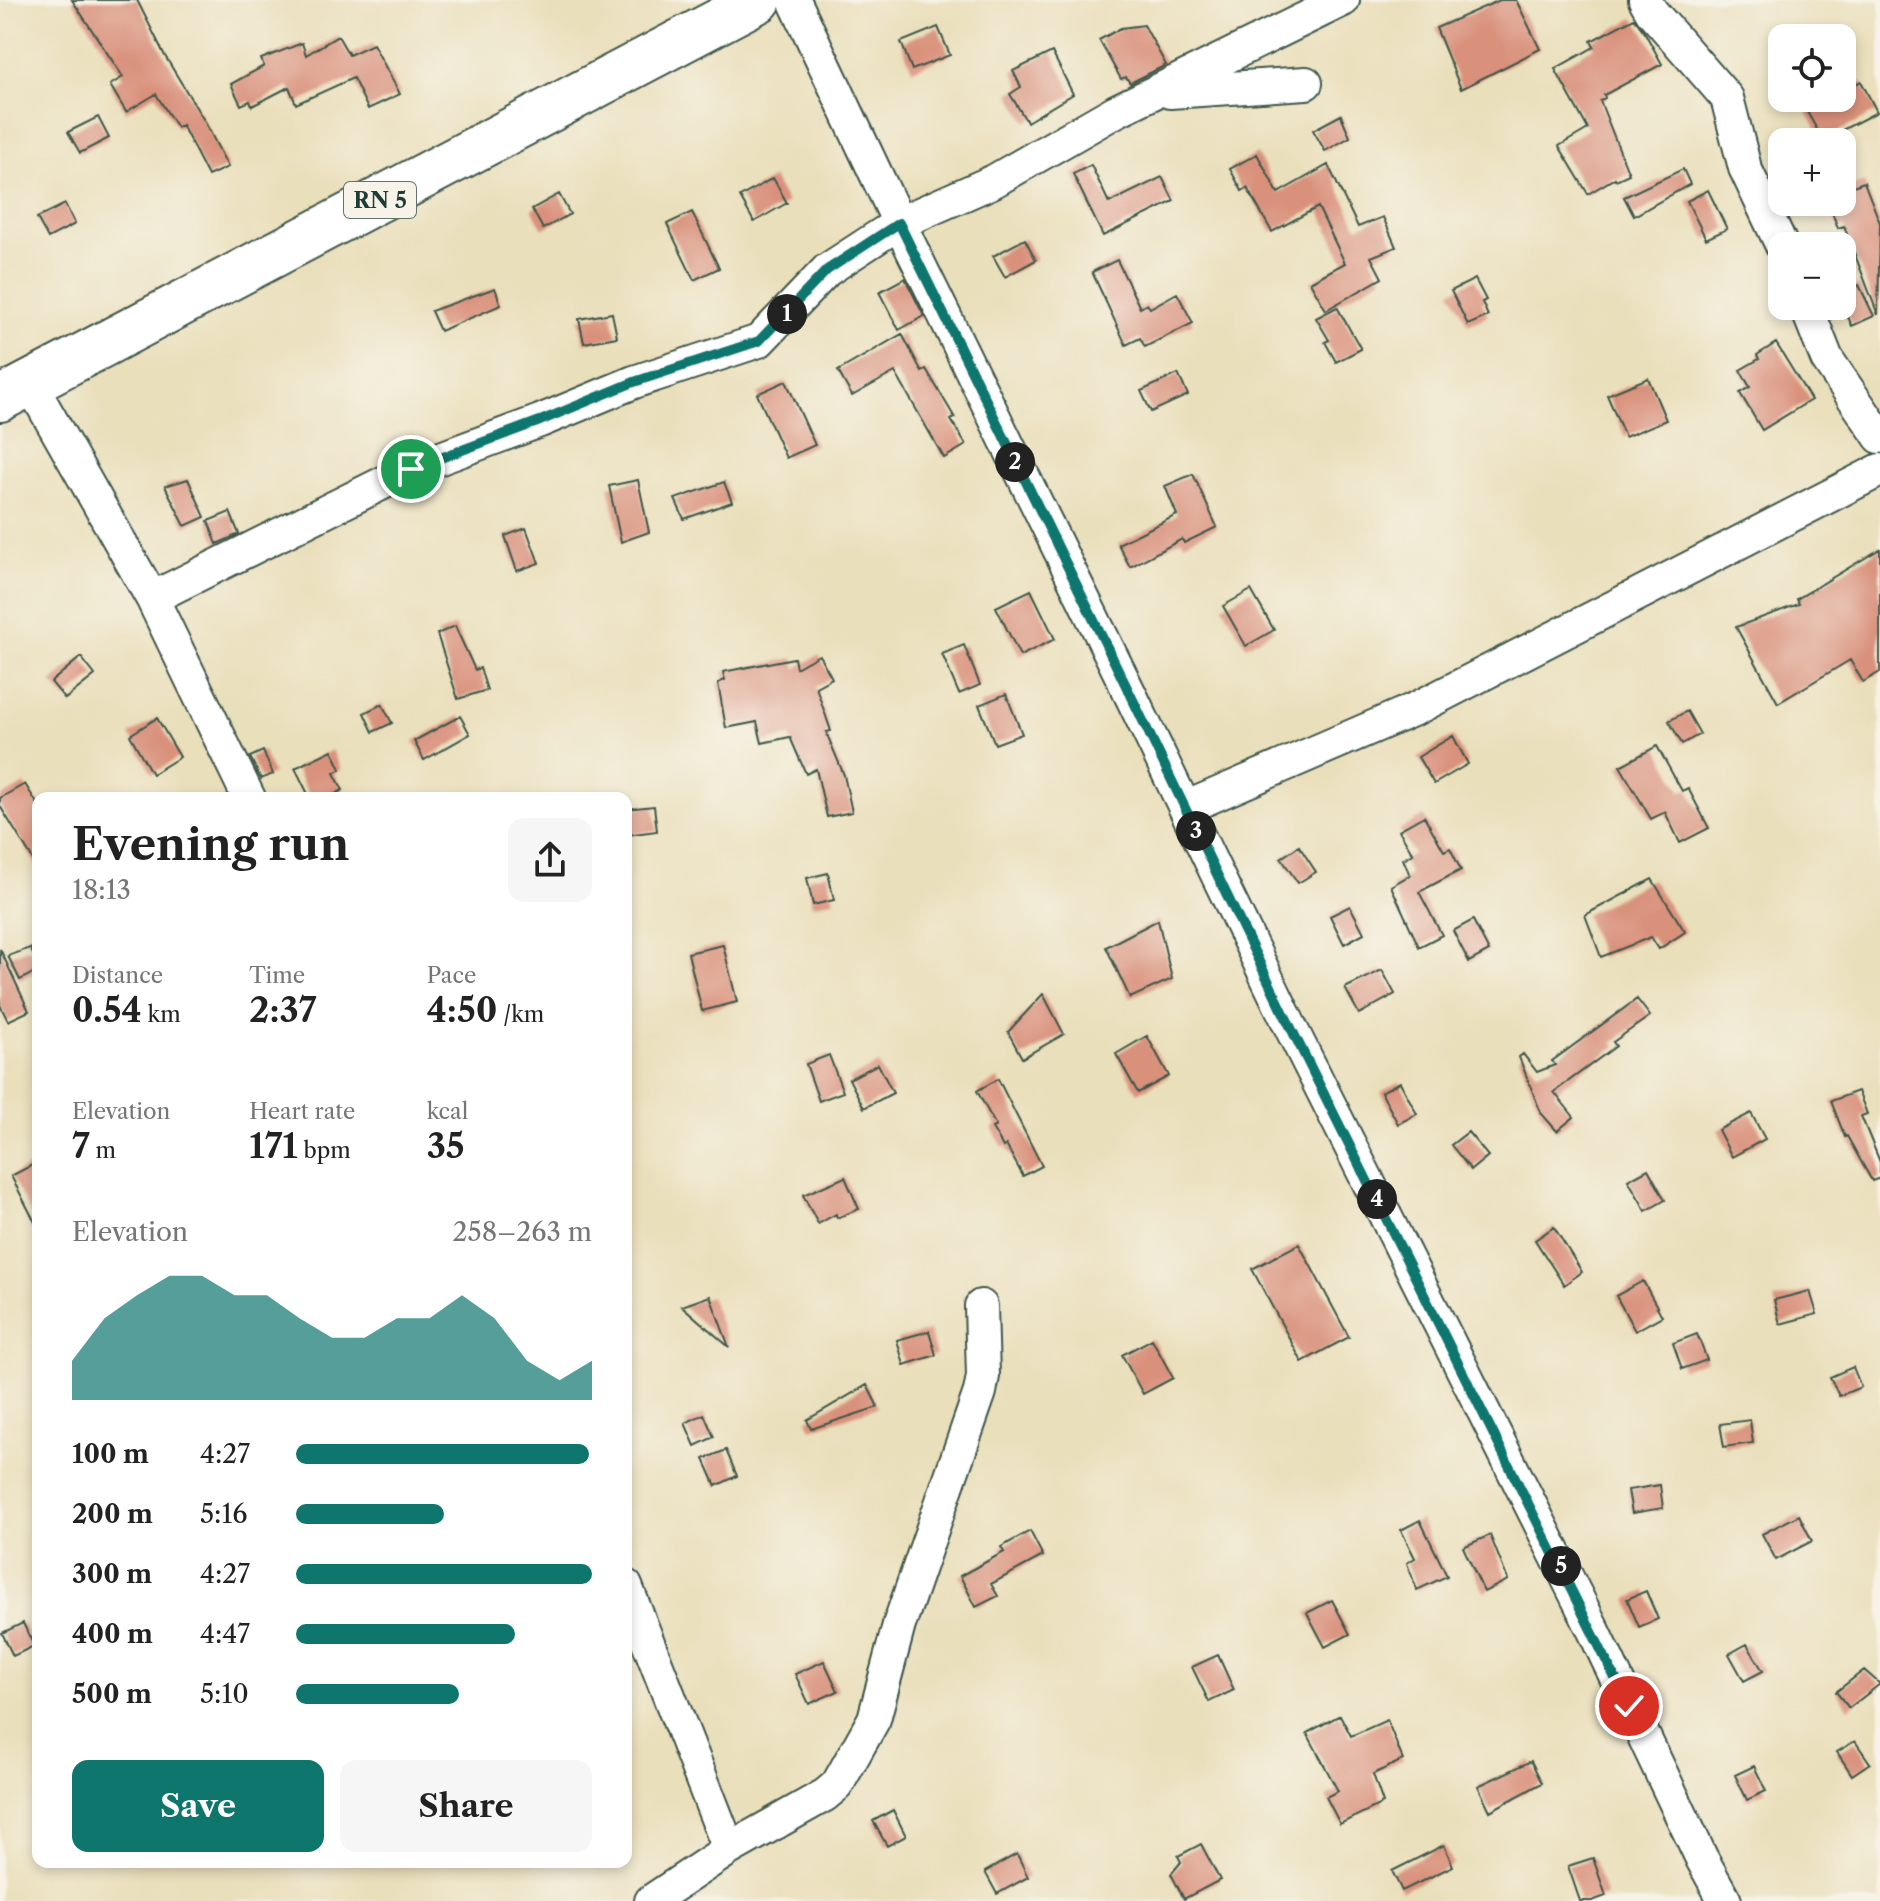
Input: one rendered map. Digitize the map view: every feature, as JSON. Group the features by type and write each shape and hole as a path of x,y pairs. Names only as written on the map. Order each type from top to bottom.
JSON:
{"main road":[{"name":"RN 5","path":"15,391 759,0"}],"street":[{"path":"794,0 899,223 1292,1030 1593,1629 1725,1901"},
{"path":"152,598 411,469 634,382 759,341 827,270 899,223 994,181 1116,111 1343,0"},
{"path":"1645,0 1727,98 1745,168 1775,232"},
{"path":"1155,93 1306,83"},
{"path":"1812,320 1827,359 1880,437"},
{"path":"15,391 152,598 246,792"},
{"path":"1185,808 1417,708 1880,470"},
{"path":"651,1901 729,1849 812,1805 831,1790 837,1785 874,1719 899,1625 980,1392 983,1376 981,1306"},
{"path":"632,1601 729,1849"}],"building":[{"path":"72,0 137,0 228,167 208,176 182,125 177,128 156,94 126,112 110,85 123,77"},
{"path":"1500,0 1516,0 1540,49 1461,89 1436,28"},
{"path":"1634,18 1662,64 1604,95 1605,98 1600,101 1629,174 1615,178 1588,194 1559,146 1588,129 1555,69 1594,47 1591,41"},
{"path":"1144,25 1166,65 1130,83 1126,77 1121,79 1099,40 1121,28"},
{"path":"938,27 950,55 912,70 901,42"},
{"path":"338,36 349,55 373,44 400,94 368,109 353,78 296,104 289,87 252,106 250,101 241,105 231,84 264,66 261,59 302,43 306,55"},
{"path":"1052,52 1073,94 1027,122 1010,94 1021,87 1013,71"},
{"path":"1861,81 1877,112 1846,128 1816,128 1807,112 1856,112 1856,84"},
{"path":"1341,115 1350,137 1325,151 1313,130"},
{"path":"98,117 109,138 80,153 68,132"},
{"path":"1257,154 1278,193 1328,165 1358,227 1383,217 1396,247 1371,257 1382,278 1326,310 1310,282 1345,263 1318,207 1272,232 1247,188 1242,191 1230,169"},
{"path":"1091,165 1109,203 1162,177 1174,201 1103,236 1073,174"},
{"path":"1683,169 1690,184 1634,216 1624,197"},
{"path":"773,178 787,203 754,222 740,197"},
{"path":"1864,182 1880,223 1878,315 1856,257 1856,232 1846,232 1844,226 1838,228 1833,216 1856,216 1856,185"},
{"path":"1708,190 1727,229 1706,239 1687,201"},
{"path":"559,194 570,214 543,229 532,209"},
{"path":"65,204 75,224 48,238 37,218"},
{"path":"692,212 719,268 694,280 667,224"},
{"path":"1025,239 1036,260 1005,277 993,256"},
{"path":"1117,260 1140,308 1147,304 1150,308 1177,293 1193,323 1145,347 1140,338 1126,345 1092,272"},
{"path":"905,278 924,316 899,330 879,292"},
{"path":"1475,279 1486,300 1482,302 1488,316 1468,325 1451,291"},
{"path":"1859,285 1874,316 1852,326 1849,320 1856,320 1856,286"},
{"path":"495,288 501,305 440,331 431,311"},
{"path":"1337,307 1361,349 1336,362 1325,342 1329,340 1316,318"},
{"path":"612,313 617,337 584,343 579,319"},
{"path":"902,334 922,372 926,369 955,418 951,420 966,445 944,458 895,372 852,396 838,371"},
{"path":"1776,343 1811,400 1762,430 1740,393 1750,387 1740,370 1759,359 1757,355"},
{"path":"1178,374 1188,395 1151,412 1141,391"},
{"path":"1648,378 1666,420 1625,437 1607,395"},
{"path":"786,381 815,445 786,458 757,394"},
{"path":"1193,474 1217,527 1184,543 1182,539 1130,567 1118,544 1177,515 1165,486"},
{"path":"188,479 205,517 185,526 165,486"},
{"path":"638,480 649,532 621,542 609,486"},
{"path":"724,482 732,502 684,519 675,499"},
{"path":"230,512 239,534 217,544 208,521"},
{"path":"526,528 539,563 517,571 505,536"},
{"path":"1880,549 1880,672 1863,682 1850,660 1778,703 1736,627 1799,604 1797,599"},
{"path":"1031,590 1055,639 1020,656 996,607"},
{"path":"1251,590 1274,630 1246,646 1223,606"},
{"path":"455,626 475,670 480,668 487,690 458,699 437,634"},
{"path":"964,645 980,685 959,694 942,654"},
{"path":"819,655 832,678 816,687 831,731 826,732 844,775 852,812 827,817 816,769 806,774 790,737 762,743 757,722 726,728 718,683 725,680 723,672 794,658 796,668"},
{"path":"81,657 95,675 65,699 51,682"},
{"path":"1006,694 1022,734 995,744 979,705"},
{"path":"382,704 392,723 373,732 364,713"},
{"path":"1687,711 1700,734 1682,744 1669,721"},
{"path":"460,716 470,734 424,760 414,741"},
{"path":"157,718 180,757 152,774 130,735"},
{"path":"1453,736 1468,764 1434,784 1418,757"},
{"path":"1657,746 1682,791 1688,788 1709,828 1680,843 1665,812 1651,819 1620,766"},
{"path":"332,750 341,769 334,773 343,790 307,792 295,768"},
{"path":"263,751 273,774 261,779 250,757"},
{"path":"25,784 32,795 32,858 0,806 0,798"},
{"path":"654,806 657,831 632,834 632,808"},
{"path":"1424,816 1444,851 1450,848 1461,870 1419,892 1442,935 1419,947 1391,886 1410,875 1403,859 1413,854 1399,830"},
{"path":"1299,846 1316,872 1298,883 1281,858"},
{"path":"828,873 834,900 813,905 807,878"},
{"path":"1652,879 1685,932 1659,949 1651,937 1601,957 1585,915"},
{"path":"1350,906 1364,933 1344,944 1330,916"},
{"path":"1158,920 1172,979 1130,998 1106,947"},
{"path":"1473,920 1489,951 1469,962 1453,931"},
{"path":"723,945 737,1002 702,1011 688,953"},
{"path":"30,948 32,973 20,980 8,956"},
{"path":"0,949 29,1011 8,1021 0,1005"},
{"path":"1382,970 1395,994 1359,1014 1345,988"},
{"path":"1043,994 1064,1034 1022,1058 1008,1032"},
{"path":"1637,999 1650,1016 1613,1042 1616,1046 1554,1092 1574,1117 1557,1131 1541,1113 1519,1057 1523,1054 1537,1072 1555,1065 1552,1061"},
{"path":"1147,1036 1169,1076 1138,1093 1116,1054"},
{"path":"829,1055 843,1092 819,1101 806,1064"},
{"path":"878,1064 893,1093 864,1108 849,1079"},
{"path":"998,1079 1042,1166 1023,1176 1006,1145 1003,1147 992,1128 996,1126 977,1091"},
{"path":"1400,1082 1417,1114 1398,1124 1381,1092"},
{"path":"1858,1091 1867,1114 1861,1116 1880,1162 1880,1178 1872,1181 1845,1137 1831,1101"},
{"path":"1751,1113 1765,1139 1732,1157 1718,1130"},
{"path":"1468,1132 1488,1156 1471,1170 1451,1145"},
{"path":"32,1165 32,1216 11,1176"},
{"path":"1648,1169 1665,1200 1646,1211 1628,1180"},
{"path":"845,1177 859,1209 837,1218 836,1214 818,1224 803,1195"},
{"path":"1554,1227 1582,1272 1564,1285 1535,1240"},
{"path":"1299,1244 1349,1337 1302,1362 1252,1269"},
{"path":"1643,1281 1662,1316 1635,1331 1616,1296"},
{"path":"1810,1291 1817,1314 1780,1324 1774,1300"},
{"path":"710,1296 729,1347 682,1306"},
{"path":"929,1331 936,1355 904,1365 897,1340"},
{"path":"1697,1334 1707,1360 1682,1369 1673,1343"},
{"path":"1152,1339 1173,1378 1143,1394 1122,1355"},
{"path":"1853,1367 1861,1387 1839,1396 1830,1377"},
{"path":"867,1385 878,1407 811,1429 807,1420"},
{"path":"704,1414 714,1437 695,1446 685,1423"},
{"path":"1750,1420 1753,1443 1724,1447 1720,1424"},
{"path":"726,1450 737,1476 716,1486 704,1459"},
{"path":"1660,1485 1663,1508 1632,1513 1628,1490"},
{"path":"1799,1515 1812,1541 1776,1560 1762,1534"},
{"path":"1420,1520 1447,1576 1417,1590 1407,1563 1415,1558 1401,1530"},
{"path":"1030,1531 1043,1556 991,1584 998,1596 976,1607 960,1576 1004,1552 1001,1547"},
{"path":"1490,1535 1508,1580 1484,1592 1463,1547"},
{"path":"1646,1591 1658,1619 1639,1627 1627,1599"},
{"path":"1332,1600 1350,1634 1325,1647 1307,1613"},
{"path":"23,1623 32,1647 13,1656 2,1633"},
{"path":"1747,1644 1763,1671 1744,1681 1729,1654"},
{"path":"1218,1655 1234,1690 1209,1702 1192,1667"},
{"path":"824,1661 838,1691 809,1704 795,1674"},
{"path":"1864,1670 1880,1684 1849,1708 1836,1692"},
{"path":"1340,1715 1351,1736 1387,1720 1403,1760 1373,1774 1383,1803 1340,1824 1326,1797 1338,1791 1307,1733"},
{"path":"1855,1741 1870,1763 1852,1775 1837,1752"},
{"path":"1531,1761 1542,1783 1490,1811 1478,1786"},
{"path":"1754,1766 1766,1791 1747,1800 1735,1775"},
{"path":"893,1810 906,1836 887,1846 873,1821"},
{"path":"1201,1844 1220,1880 1184,1899 1171,1874 1181,1862 1178,1856"},
{"path":"1444,1845 1453,1866 1402,1891 1392,1871"},
{"path":"1017,1854 1028,1877 997,1894 985,1872"},
{"path":"1593,1858 1606,1896 1580,1901 1568,1866"}],"route":[{"path":"411,469 634,382 759,341 827,270 899,223 1292,1030 1629,1706"}]}
